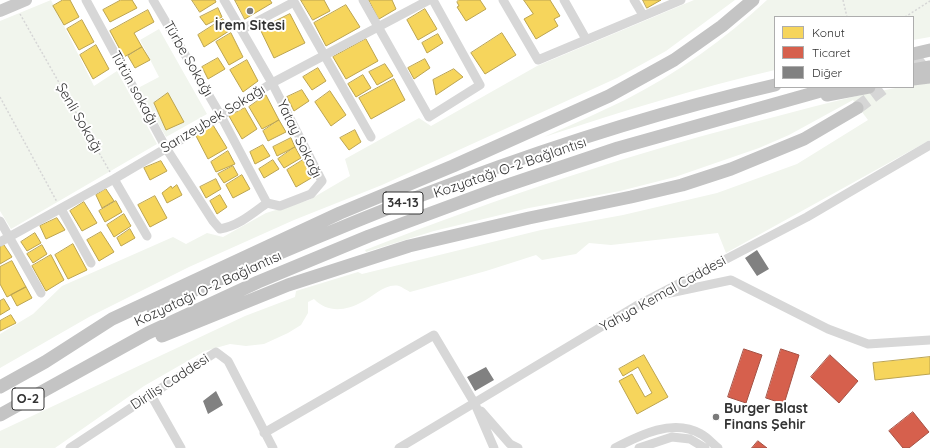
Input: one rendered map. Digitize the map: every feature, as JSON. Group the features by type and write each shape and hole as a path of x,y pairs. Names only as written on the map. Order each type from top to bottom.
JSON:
{"highway":[{"path":"46,362 112,319 186,284 340,213 453,166 610,96 674,60 722,26 752,0"},
{"path":"914,54 930,50"},
{"path":"914,70 930,66"},
{"path":"914,79 930,76"},
{"name":"Kozyatağı O-2 Bağlantısı","path":"46,362 139,316 237,271 332,230 493,168 609,130 738,93 774,85"},
{"name":"Kozyatağı O-2 Bağlantısı","path":"56,384 148,333 258,282 369,236 496,189 618,148 831,88"},
{"path":"760,108 864,88"},
{"path":"56,384 158,337 288,285 409,246 689,183 731,169 782,149 817,132 857,108"},
{"name":"O-2","path":"0,388 46,362"},
{"name":"O-2","path":"0,415 56,384"}],"main road":[{"path":"0,11 18,2"}],"street":[{"name":"Tütün sokağı","path":"86,0 166,148 213,221 220,229 230,227 267,203"},
{"name":"Türbe Sokağı","path":"153,0 221,116 267,203"},
{"name":"Yatay Sokağı","path":"224,0 272,84 322,181 311,194 280,206 267,203"},
{"path":"363,0 429,117 480,85 433,0"},
{"name":"Sarızeybek Sokağı","path":"0,242 114,179 272,84 429,0"},
{"path":"504,0 538,60 682,0"},
{"path":"564,0 586,39"},
{"path":"634,0 643,15"},
{"path":"241,30 293,1 371,137"},
{"name":"Yahya Kemal Caddesi","path":"399,448 654,297 807,217 930,145"},
{"path":"114,179 147,236"},
{"path":"60,209 91,264"},
{"path":"0,221 41,293"},
{"path":"654,297 731,280 828,329 868,344 930,340"},
{"path":"264,433 434,335 474,404 494,448"},
{"name":"Diriliş Caddesi","path":"75,446 216,352 228,361 273,448"},
{"path":"151,396 181,448"},
{"path":"474,404 510,444 518,448"},
{"path":"615,448 643,434 674,427 701,434 718,448"},
{"path":"639,448 672,437 690,438 705,448"}],"path":[{"path":"843,0 847,16"},
{"path":"907,16 930,1"},
{"name":"Şenli Sokağı","path":"18,2 114,179"},
{"path":"0,97 60,209"}],"shaded area":[{"path":"51,0 94,86 117,71 157,144 11,229 0,211 0,21"},
{"path":"694,0 735,0 666,51 617,78 382,185 294,220 189,267 89,317 0,368 0,334 33,314 62,286 173,237 186,244 207,233 223,237 266,213 309,200 350,176 345,159 419,118 431,126 537,66"},
{"path":"767,0 930,0 930,37 914,40 914,16 774,16 774,70 659,101 544,137 625,100 663,79 717,42"},
{"path":"159,29 207,114 166,137 138,88 159,77 140,40"},
{"path":"930,83 930,140 726,253 718,233 611,245 589,243 576,254 542,260 536,255 486,271 410,292 399,286 384,288 366,300 343,309 325,307 314,299 308,302 308,313 301,325 288,333 264,344 246,346 230,344 205,351 144,386 55,448 0,448 0,431 245,316 295,297 296,291 358,272 362,274 541,230 623,215 717,193 797,164 868,120 853,100 789,135 759,148 675,177 620,191 529,208 434,231 366,252 365,250 416,230 570,176 673,144 854,96 893,88 914,88 914,85"}],"building: Konut":[{"path":"63,0 70,0 79,17 64,25 53,6"},
{"path":"121,0 132,0 137,8 110,22 103,10"},
{"path":"192,0 215,0 216,2 200,12"},
{"name":"İrem Sitesi","path":"235,0 270,0 272,3 245,19"},
{"path":"301,0 324,0 330,11 313,20"},
{"path":"369,0 392,0 396,9 379,19"},
{"path":"459,0 480,0 486,9 466,21 457,7 459,6 457,2"},
{"path":"524,0 550,0 560,16 554,19 558,26 536,39 524,19 533,14"},
{"path":"643,0 661,0 647,8"},
{"path":"346,5 360,27 326,46 314,23"},
{"path":"218,8 222,17 206,25 200,17"},
{"path":"425,9 437,29 418,40 407,20"},
{"path":"148,10 154,22 134,33 142,47 124,57 110,31"},
{"path":"290,14 305,43 274,58 260,29"},
{"path":"223,19 229,31 204,47 198,35"},
{"path":"82,20 94,42 79,50 67,29"},
{"path":"231,33 243,57 229,65 216,42"},
{"path":"502,33 516,55 485,74 471,53"},
{"path":"438,34 443,43 427,53 422,43"},
{"path":"366,39 378,61 346,79 333,57"},
{"path":"96,45 109,69 93,79 80,55"},
{"path":"142,47 150,60 135,68 128,56"},
{"path":"218,58 225,69 208,79 202,67"},
{"path":"425,59 430,68 414,79 408,68"},
{"path":"247,60 258,81 243,92 230,70"},
{"path":"385,64 393,76 377,85 369,72"},
{"path":"318,68 326,81 312,90 303,77"},
{"path":"454,69 463,77 436,95 433,80"},
{"path":"363,75 371,88 356,97 348,84"},
{"path":"394,79 405,100 371,119 359,98"},
{"path":"302,90 309,101 294,111 287,97"},
{"path":"330,91 346,115 331,126 315,102"},
{"path":"168,93 184,122 166,130 154,103"},
{"path":"266,95 279,120 262,129 249,107"},
{"path":"245,108 257,129 242,139 229,116"},
{"path":"279,120 286,132 268,141 263,131"},
{"path":"213,125 227,148 208,159 195,134"},
{"path":"355,130 361,142 349,150 340,138"},
{"path":"291,138 295,147 277,156 273,147"},
{"path":"263,145 270,156 255,164 250,152"},
{"path":"295,147 301,158 284,168 278,159"},
{"path":"228,151 235,164 216,172 211,162"},
{"path":"273,160 279,169 264,178 259,169"},
{"path":"303,160 313,177 296,187 287,170"},
{"path":"161,161 167,171 150,180 144,168"},
{"path":"233,166 238,175 224,183 218,174"},
{"path":"242,175 250,189 233,198 226,185"},
{"path":"216,179 221,189 206,198 200,187"},
{"path":"177,185 182,195 167,203 162,193 171,186 172,188"},
{"path":"106,189 114,201 102,208 96,195"},
{"path":"220,195 227,207 217,214 210,201"},
{"path":"155,196 167,218 150,227 138,205"},
{"path":"116,201 122,212 105,222 99,211"},
{"path":"84,202 97,223 82,231 70,211"},
{"path":"124,214 131,226 114,237 107,225"},
{"path":"57,218 65,230 46,239 40,226"},
{"path":"130,229 135,238 121,246 117,238"},
{"path":"101,232 114,252 99,261 87,240"},
{"path":"35,233 41,243 27,251 21,242"},
{"path":"73,244 87,270 68,279 55,255"},
{"path":"4,245 12,257 0,264 0,247"},
{"path":"42,245 47,254 33,263 27,254"},
{"path":"51,255 64,280 46,291 32,266"},
{"path":"12,261 26,287 7,297 0,284 0,267"},
{"path":"26,287 32,298 17,306 11,295"},
{"path":"4,299 10,309 0,315 0,301"},
{"path":"11,315 16,323 0,331 0,321"},
{"path":"644,355 668,397 637,414 619,381 632,374 645,397 652,393 638,367 623,376 619,369"},
{"path":"930,357 930,374 875,380 873,363"}],"building: Ticaret":[{"path":"744,349 762,355 746,403 728,397"},
{"path":"781,349 799,355 784,404 766,398"},
{"path":"830,355 858,381 839,403 811,377"},
{"path":"913,412 929,432 909,448 903,448 889,431"},
{"path":"758,441 767,448 752,448"}],"building: Diğer":[{"path":"757,250 769,269 757,276 745,258"},
{"path":"486,367 494,380 475,391 467,377"},
{"path":"216,391 223,405 208,414 203,401"}],"tunnel":[{"path":"914,65 930,52"},
{"path":"857,108 884,88"}],"place":[{"name":"İrem Sitesi","path":"250,11"},
{"name":"Burger Blast Finans Şehir","path":"716,417"}]}
